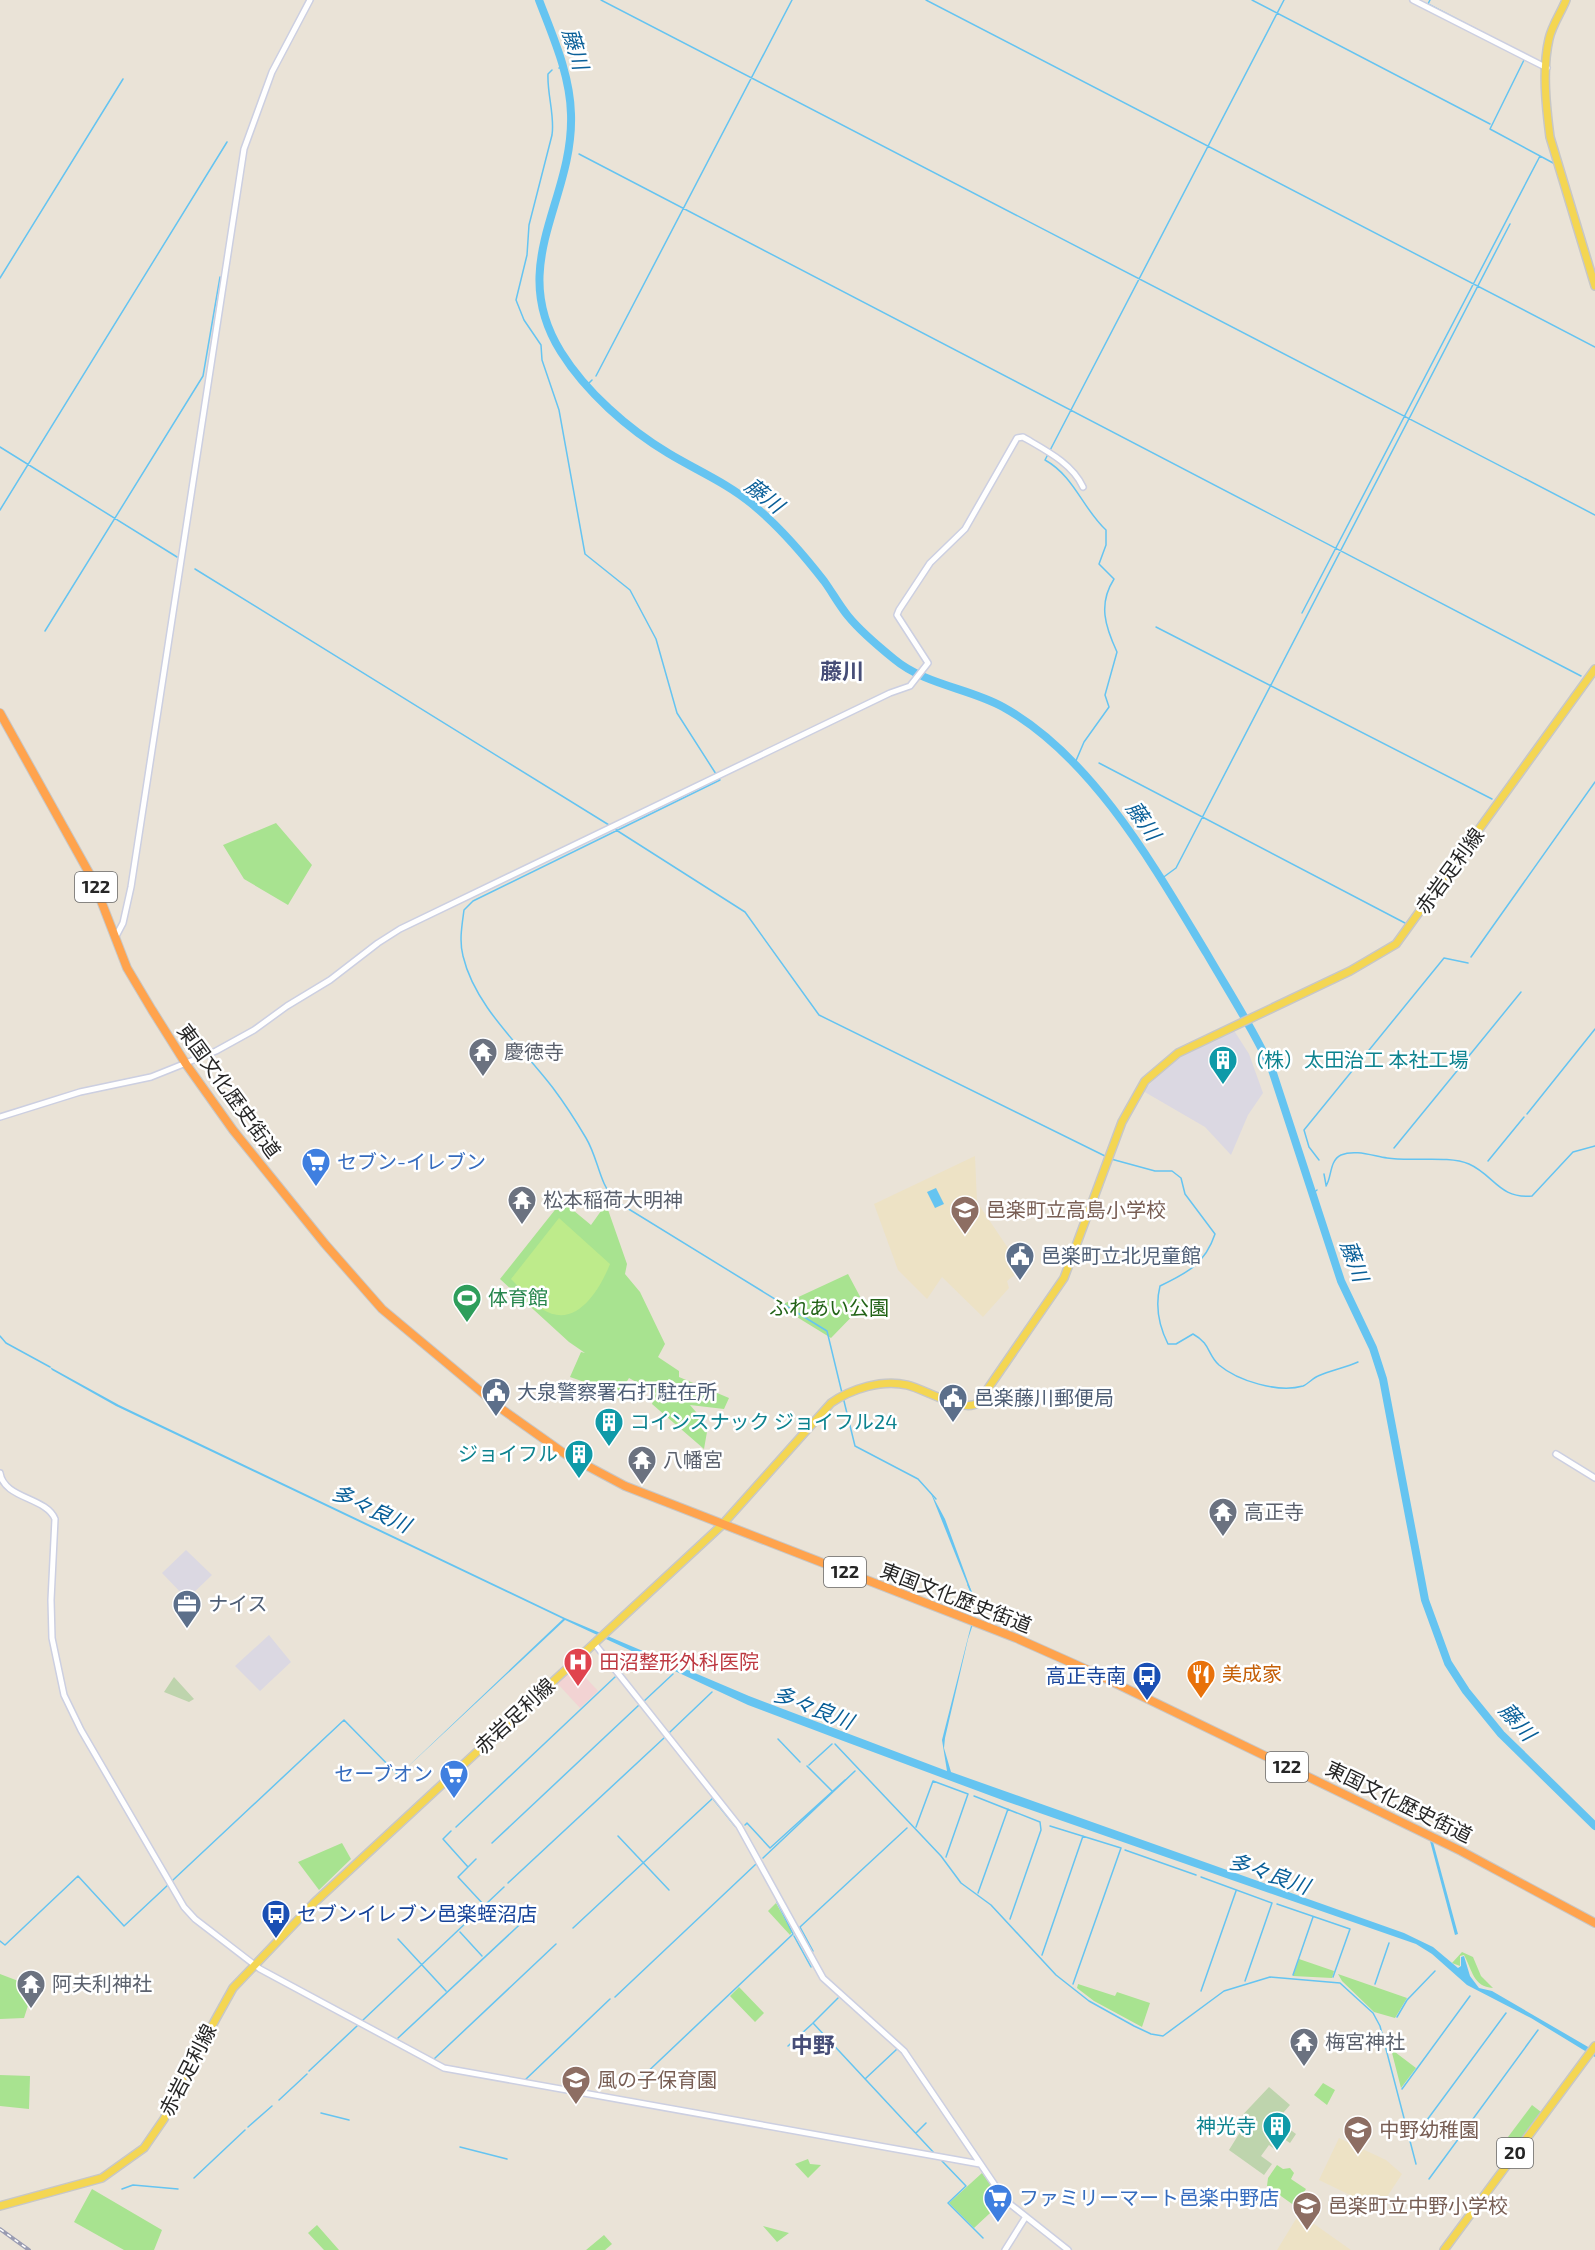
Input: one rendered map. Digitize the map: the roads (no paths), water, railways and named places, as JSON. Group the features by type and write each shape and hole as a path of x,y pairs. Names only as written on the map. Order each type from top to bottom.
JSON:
{"highway":[{"name":"東国文化歴史街道","path":"0,713 93,879 115,939 135,982 186,1065 233,1130 332,1253 382,1309 503,1410 565,1454 625,1486 721,1526 971,1621 1098,1674 1461,1851 1595,1923"}],"main road":[{"path":"1566,0 1549,38 1546,68 1550,137 1595,286"},
{"name":"赤岩足利線","path":"0,2206 102,2178 144,2148 164,2119 227,1996 315,1902 721,1526 831,1403 849,1392 899,1384 960,1405 972,1406 978,1403 1060,1287 1129,1107 1152,1074 1178,1053 1350,971 1396,944 1595,669"},
{"name":"20","path":"1444,2250 1595,2046"}],"street":[{"path":"115,939 123,923 131,882 244,149 272,72 310,0"},
{"path":"1413,0 1546,68"},
{"path":"0,1117 87,1090 151,1077 186,1065 254,1030 400,929 890,693 910,686 928,663 897,615 899,610 930,562 965,529 1019,437 1067,466 1083,487"},
{"path":"1556,1454 1595,1478"},
{"path":"0,1473 5,1484 49,1510 55,1519 52,1638 70,1709 184,1907 256,1966 444,2068 980,2164"},
{"path":"594,1643 739,1826 823,1978 899,2045 1001,2195 1025,2218 1068,2250"},
{"path":"1005,2250 1025,2218"}],"water":[{"path":"936,1188 944,1204 935,1208 927,1192"},
{"path":"50,1367 119,1405 565,1618 749,1696 947,1771 942,1740 976,1606 930,1491 945,1519 978,1609 968,1639 945,1738 944,1748 951,1772 1404,1933 1433,1947 1458,1968 1461,1966 1461,1957 1464,1956 1470,1976 1479,1988 1492,1991 1595,2051 1595,2057 1531,2018 1467,1985 1432,1954 1416,1944 1005,1801 748,1705 565,1620 399,1775 563,1619 116,1406"},
{"path":"1430,1841 1433,1842 1458,1934 1455,1935"}],"waterway":[{"name":"藤川","path":"539,0 564,70 571,114 569,146 563,176 546,233 541,261 540,290 546,320 561,352 595,395 623,421 668,453 742,496 762,513 808,561 853,622 894,659 919,675 1003,707 1035,728 1066,755 1093,784 1143,851 1241,1011 1272,1070 1341,1281 1373,1348 1383,1379 1425,1600 1448,1663 1466,1691 1501,1734 1595,1826"},
{"path":"601,0 1595,515"},
{"path":"596,376 792,0"},
{"path":"926,0 1595,347"},
{"path":"1252,0 1490,124"},
{"path":"1075,763 1084,742 1109,707 1105,695 1117,652 1109,633 1105,606 1106,597 1114,579 1099,564 1106,545 1106,530 1064,475 1045,460 1284,0"},
{"path":"1430,0 1428,4 1522,53"},
{"path":"1524,60 1490,129 1555,164"},
{"name":"藤川","path":"559,68 564,67"},
{"path":"552,70 548,74 552,135 529,225 527,255 516,300 524,320 541,345 542,360 559,410 585,554 630,590 656,639 677,713 716,774"},
{"path":"0,278 123,79"},
{"path":"0,510 227,142"},
{"path":"579,154 1581,676"},
{"path":"1302,613 1540,156"},
{"path":"1161,879 1176,868 1510,224"},
{"path":"45,631 203,376 220,277"},
{"name":"藤川","path":"587,385 592,380"},
{"path":"0,447 177,557"},
{"path":"195,569 609,825"},
{"path":"1156,627 1492,799"},
{"path":"1099,763 1405,923"},
{"path":"719,778 720,780 473,901 464,910 461,933 463,956 469,975 489,1009 566,1106 590,1146 605,1186 614,1200 827,1331 842,1393"},
{"path":"1471,957 1595,782"},
{"path":"613,828 745,912 819,1015 1107,1157"},
{"path":"1319,1160 1309,1147 1304,1130 1444,958 1468,963"},
{"path":"1464,1062 1521,992"},
{"path":"1527,1114 1595,1029"},
{"path":"1394,1148 1461,1066"},
{"path":"1488,1161 1524,1117"},
{"path":"1326,1186 1334,1161 1346,1153 1358,1153 1397,1159 1460,1161 1478,1169 1512,1194 1532,1196 1573,1152 1595,1146"},
{"path":"1111,1159 1155,1171 1172,1171 1181,1178 1185,1194 1215,1234 1206,1253 1194,1266 1179,1277 1160,1286 1159,1316 1168,1344 1176,1344 1193,1334 1206,1345 1215,1361 1227,1371 1247,1381 1270,1387 1303,1386 1318,1376 1358,1362"},
{"path":"1324,1174 1326,1185"},
{"name":"藤川","path":"1312,1194 1317,1190"},
{"name":"多々良川","path":"0,1336 6,1343 50,1367"},
{"path":"843,1397 855,1446 918,1479 936,1499"},
{"path":"968,1585 972,1594"},
{"path":"643,1702 673,1674"},
{"path":"456,1827 615,1677"},
{"path":"670,1732 712,1692"},
{"path":"492,1843 639,1705"},
{"path":"173,1880 344,1720 398,1775"},
{"path":"508,1883 664,1738"},
{"path":"778,1739 800,1762"},
{"path":"809,1765 832,1744"},
{"path":"835,1744 941,1856 961,1883 991,1905 1056,1975 1089,2001 1134,2026 1151,2034 1163,2036 1224,1991 1270,1977 1340,1983 1373,2013 1380,2026 1416,2164"},
{"path":"807,1766 832,1791"},
{"path":"763,1858 855,1771"},
{"path":"745,1825 747,1823 770,1848 845,1780"},
{"path":"916,1827 933,1781 968,1794 946,1857"},
{"path":"974,1796 1040,1822 1041,1830 1010,1919"},
{"path":"573,1928 713,1798"},
{"path":"714,1800 735,1826"},
{"path":"978,1893 1008,1809"},
{"path":"1050,1826 1121,1848 1073,1984"},
{"path":"813,1951 800,1927 907,1828"},
{"path":"451,1831 443,1839 468,1867"},
{"path":"618,1836 669,1890"},
{"path":"1042,1955 1083,1836"},
{"path":"1125,1850 1196,1875"},
{"path":"476,1859 458,1877 484,1905"},
{"path":"615,1997 756,1864"},
{"path":"0,1941 5,1945 78,1876 124,1926 169,1884"},
{"path":"1201,1877 1272,1903 1245,1981"},
{"path":"363,2020 504,1887"},
{"path":"1201,1991 1236,1891"},
{"path":"640,2079 793,1934 777,1902"},
{"path":"1277,1904 1350,1929 1333,1977"},
{"path":"398,2038 530,1915"},
{"path":"1293,1975 1313,1917"},
{"path":"460,1932 482,1956"},
{"path":"794,1936 811,1967"},
{"path":"398,1939 446,1991"},
{"path":"1375,1984 1389,1943"},
{"path":"434,2059 556,1944"},
{"path":"1397,2017 1407,2000 1435,1971"},
{"path":"1402,2089 1470,1996"},
{"path":"838,1998 813,2023 935,2154"},
{"path":"526,2079 610,1999"},
{"path":"1413,2139 1506,2013"},
{"path":"788,2046 812,2024"},
{"path":"309,2071 357,2026"},
{"path":"1429,2179 1538,2030"},
{"path":"865,2079 897,2049"},
{"path":"279,2100 307,2074"},
{"path":"248,2127 272,2106"},
{"path":"321,2113 349,2120"},
{"path":"916,2133 926,2123"},
{"path":"194,2178 245,2130"},
{"path":"460,2147 507,2159"},
{"path":"942,2161 966,2186 948,2203 983,2238"},
{"path":"122,2189 133,2185 178,2189"}],"railway":[{"path":"0,2229 29,2250"}],"place":[{"name":"慶徳寺","path":"483,1078"},
{"name":"（株）太田治工 本社工場","path":"1223,1086"},
{"name":"セブン-イレブン","path":"316,1188"},
{"name":"松本稲荷大明神","path":"522,1226"},
{"name":"邑楽町立高島小学校","path":"965,1236"},
{"name":"邑楽町立北児童館","path":"1020,1282"},
{"name":"体育館","path":"467,1324"},
{"name":"大泉警察署石打駐在所","path":"496,1418"},
{"name":"邑楽藤川郵便局","path":"953,1424"},
{"name":"コインスナック ジョイフル24","path":"609,1448"},
{"name":"ジョイフル","path":"579,1480"},
{"name":"八幡宮","path":"642,1486"},
{"name":"高正寺","path":"1223,1538"},
{"name":"ナイス","path":"187,1630"},
{"name":"田沼整形外科医院","path":"578,1688"},
{"name":"美成家","path":"1201,1700"},
{"name":"高正寺南","path":"1147,1702"},
{"name":"セーブオン","path":"454,1800"},
{"name":"セブンイレブン邑楽蛭沼店","path":"276,1940"},
{"name":"阿夫利神社","path":"31,2010"},
{"name":"梅宮神社","path":"1304,2068"},
{"name":"風の子保育園","path":"576,2106"},
{"name":"神光寺","path":"1277,2152"},
{"name":"中野幼稚園","path":"1358,2156"},
{"name":"ファミリーマート邑楽中野店","path":"998,2224"},
{"name":"邑楽町立中野小学校","path":"1307,2232"}],"district":[{"name":"藤川","path":"842,671"},
{"name":"中野","path":"813,2045"}],"park label":[{"name":"ふれあい公園","path":"829,1308"}]}
